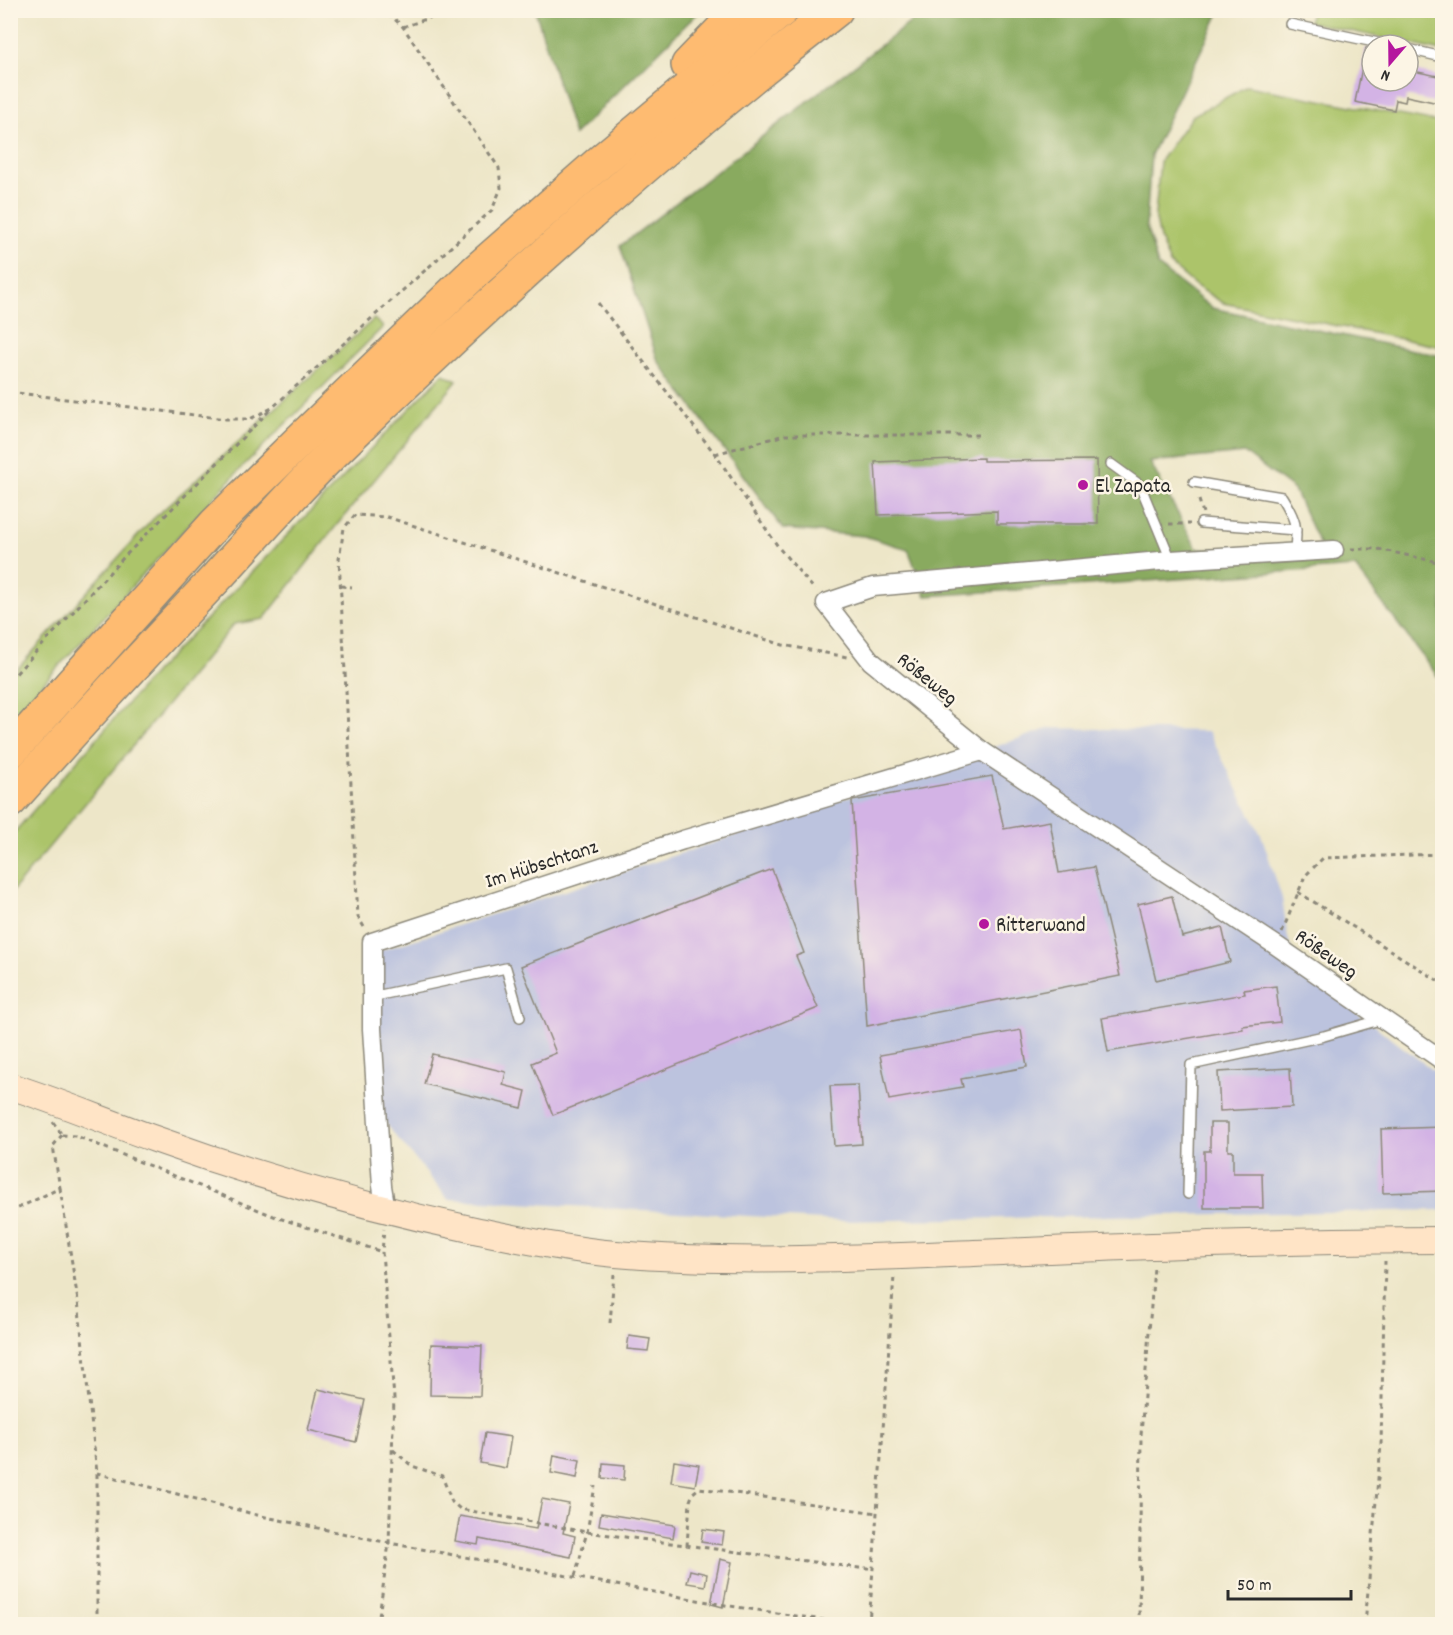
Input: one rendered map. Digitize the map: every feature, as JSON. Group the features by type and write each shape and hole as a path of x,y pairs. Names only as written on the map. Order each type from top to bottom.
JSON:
{"highway":[{"path":"600,162 741,10"},
{"path":"10,753 215,524 298,442 477,270 600,162 782,10"},
{"path":"10,801 64,740 337,449 513,284 610,197 836,10"}],"street":[{"path":"826,603 873,586 1171,560 1334,550"},
{"name":"Rößeweg","path":"826,603 871,661 982,750 1277,946 1443,1060"},
{"name":"Im Hübschtanz","path":"372,942 683,840 982,750"},
{"path":"372,942 371,997 382,1186 386,1211"},
{"path":"10,1086 222,1162 386,1211 540,1243 615,1254 747,1259 1156,1246 1443,1240"}],"lane":[{"path":"1290,24 1360,39"},
{"path":"1420,52 1443,57"},
{"path":"1111,464 1140,485 1171,560"},
{"path":"1194,482 1282,497 1294,516 1297,537 1294,552"},
{"path":"1202,519 1296,530"},
{"path":"371,997 506,968 520,1017"},
{"path":"1188,1194 1191,1065 1324,1036 1383,1019"}],"path":[{"path":"10,680 124,557 273,408 492,210 501,188 499,168 403,27 386,10"},
{"path":"403,27 452,10"},
{"path":"598,303 715,454 779,548 826,603"},
{"path":"10,392 226,419 250,419 273,408"},
{"path":"715,454 785,435 979,435"},
{"path":"1199,500 1202,519"},
{"path":"372,942 358,917 339,560 344,528 355,515 387,517 783,645 871,661"},
{"path":"1334,550 1378,549 1443,563"},
{"path":"341,586 352,587"},
{"path":"1277,946 1305,876 1323,858 1443,854"},
{"path":"1298,892 1443,983"},
{"path":"97,1624 97,1473 78,1301 53,1146 62,1136 76,1136 276,1217 382,1252 394,1398 390,1543 378,1624"},
{"path":"10,1212 60,1188"},
{"path":"1365,1624 1381,1445 1385,1240"},
{"path":"1139,1624 1141,1435 1156,1246"},
{"path":"610,1323 615,1254"},
{"path":"869,1624 896,1256"},
{"path":"393,1450 412,1466 442,1476 452,1502 460,1509 587,1532 874,1568"},
{"path":"97,1473 261,1516 390,1543 730,1606 850,1624"},
{"path":"575,1576 587,1532 595,1486"},
{"path":"687,1546 690,1501 693,1493 699,1488 877,1513"}],"shaded area":[{"path":"1050,728 1208,731 1262,837 1282,898 1288,938 1298,968 1442,1077 1442,1210 841,1221 448,1199 377,1113 379,951 716,842"}],"green space":[{"path":"535,10 700,10 700,11 574,135"},
{"path":"925,11 1220,11 1151,155 1146,226 1158,266 1212,308 1442,356 1442,682 1355,567 926,596 908,549 864,536 783,529 658,361 620,246","holes":["1245,453 1294,490 1321,548 1197,549 1150,462"]},
{"path":"1311,11 1442,11 1442,51 1420,46 1420,33 1360,33 1309,22"},
{"path":"1247,86 1442,123 1442,347 1223,303 1196,286 1170,264 1160,239 1155,215 1160,161 1192,116"},
{"path":"374,319 383,327 243,466 11,718 11,676 153,519"},
{"path":"443,374 457,381 336,526 264,619 234,624 11,893 11,836 156,671"}],"building":[{"path":"1420,72 1443,77 1443,104 1406,96 1405,102 1396,100 1394,110 1355,102 1360,77 1360,93 1420,93"},
{"path":"983,458 983,461 1097,460 1098,524 997,524 997,511 878,515 875,462"},
{"name":"Ritterwand","path":"992,776 1004,829 1050,821 1059,873 1094,867 1120,976 867,1026 852,801"},
{"path":"772,869 804,953 796,956 818,1008 553,1115 532,1063 556,1053 521,966"},
{"path":"1172,896 1182,937 1222,927 1230,962 1156,980 1138,904"},
{"path":"1276,986 1280,1022 1242,1026 1243,1029 1108,1052 1102,1018 1245,994 1244,990"},
{"path":"1021,1030 1027,1067 961,1079 963,1087 889,1100 880,1055"},
{"path":"432,1054 506,1072 503,1085 526,1091 522,1108 424,1084"},
{"path":"1290,1068 1292,1107 1220,1111 1218,1072"},
{"path":"858,1085 862,1144 834,1146 830,1086"},
{"path":"1210,1123 1228,1123 1228,1151 1233,1151 1233,1173 1262,1173 1263,1208 1204,1208 1204,1151 1210,1151"},
{"path":"1443,1127 1443,1191 1383,1193 1381,1129"},
{"path":"629,1336 650,1339 648,1351 627,1349"},
{"path":"431,1344 482,1346 480,1396 430,1395"},
{"path":"318,1389 365,1400 356,1442 308,1430"},
{"path":"485,1433 511,1437 506,1468 480,1463"},
{"path":"554,1455 580,1460 577,1478 551,1473"},
{"path":"674,1461 699,1465 695,1486 671,1482"},
{"path":"603,1463 625,1465 624,1480 602,1478"},
{"path":"542,1499 569,1504 563,1533 575,1536 571,1557 479,1539 478,1545 455,1541 460,1516 536,1529"},
{"path":"601,1513 675,1525 673,1538 599,1525"},
{"path":"703,1529 724,1532 722,1545 701,1542"},
{"path":"720,1559 732,1562 723,1607 711,1604"},
{"path":"690,1570 707,1574 705,1586 687,1583"}],"place":[{"name":"El Zapata","path":"1083,485"},
{"name":"Ritterwand","path":"984,924"}]}
